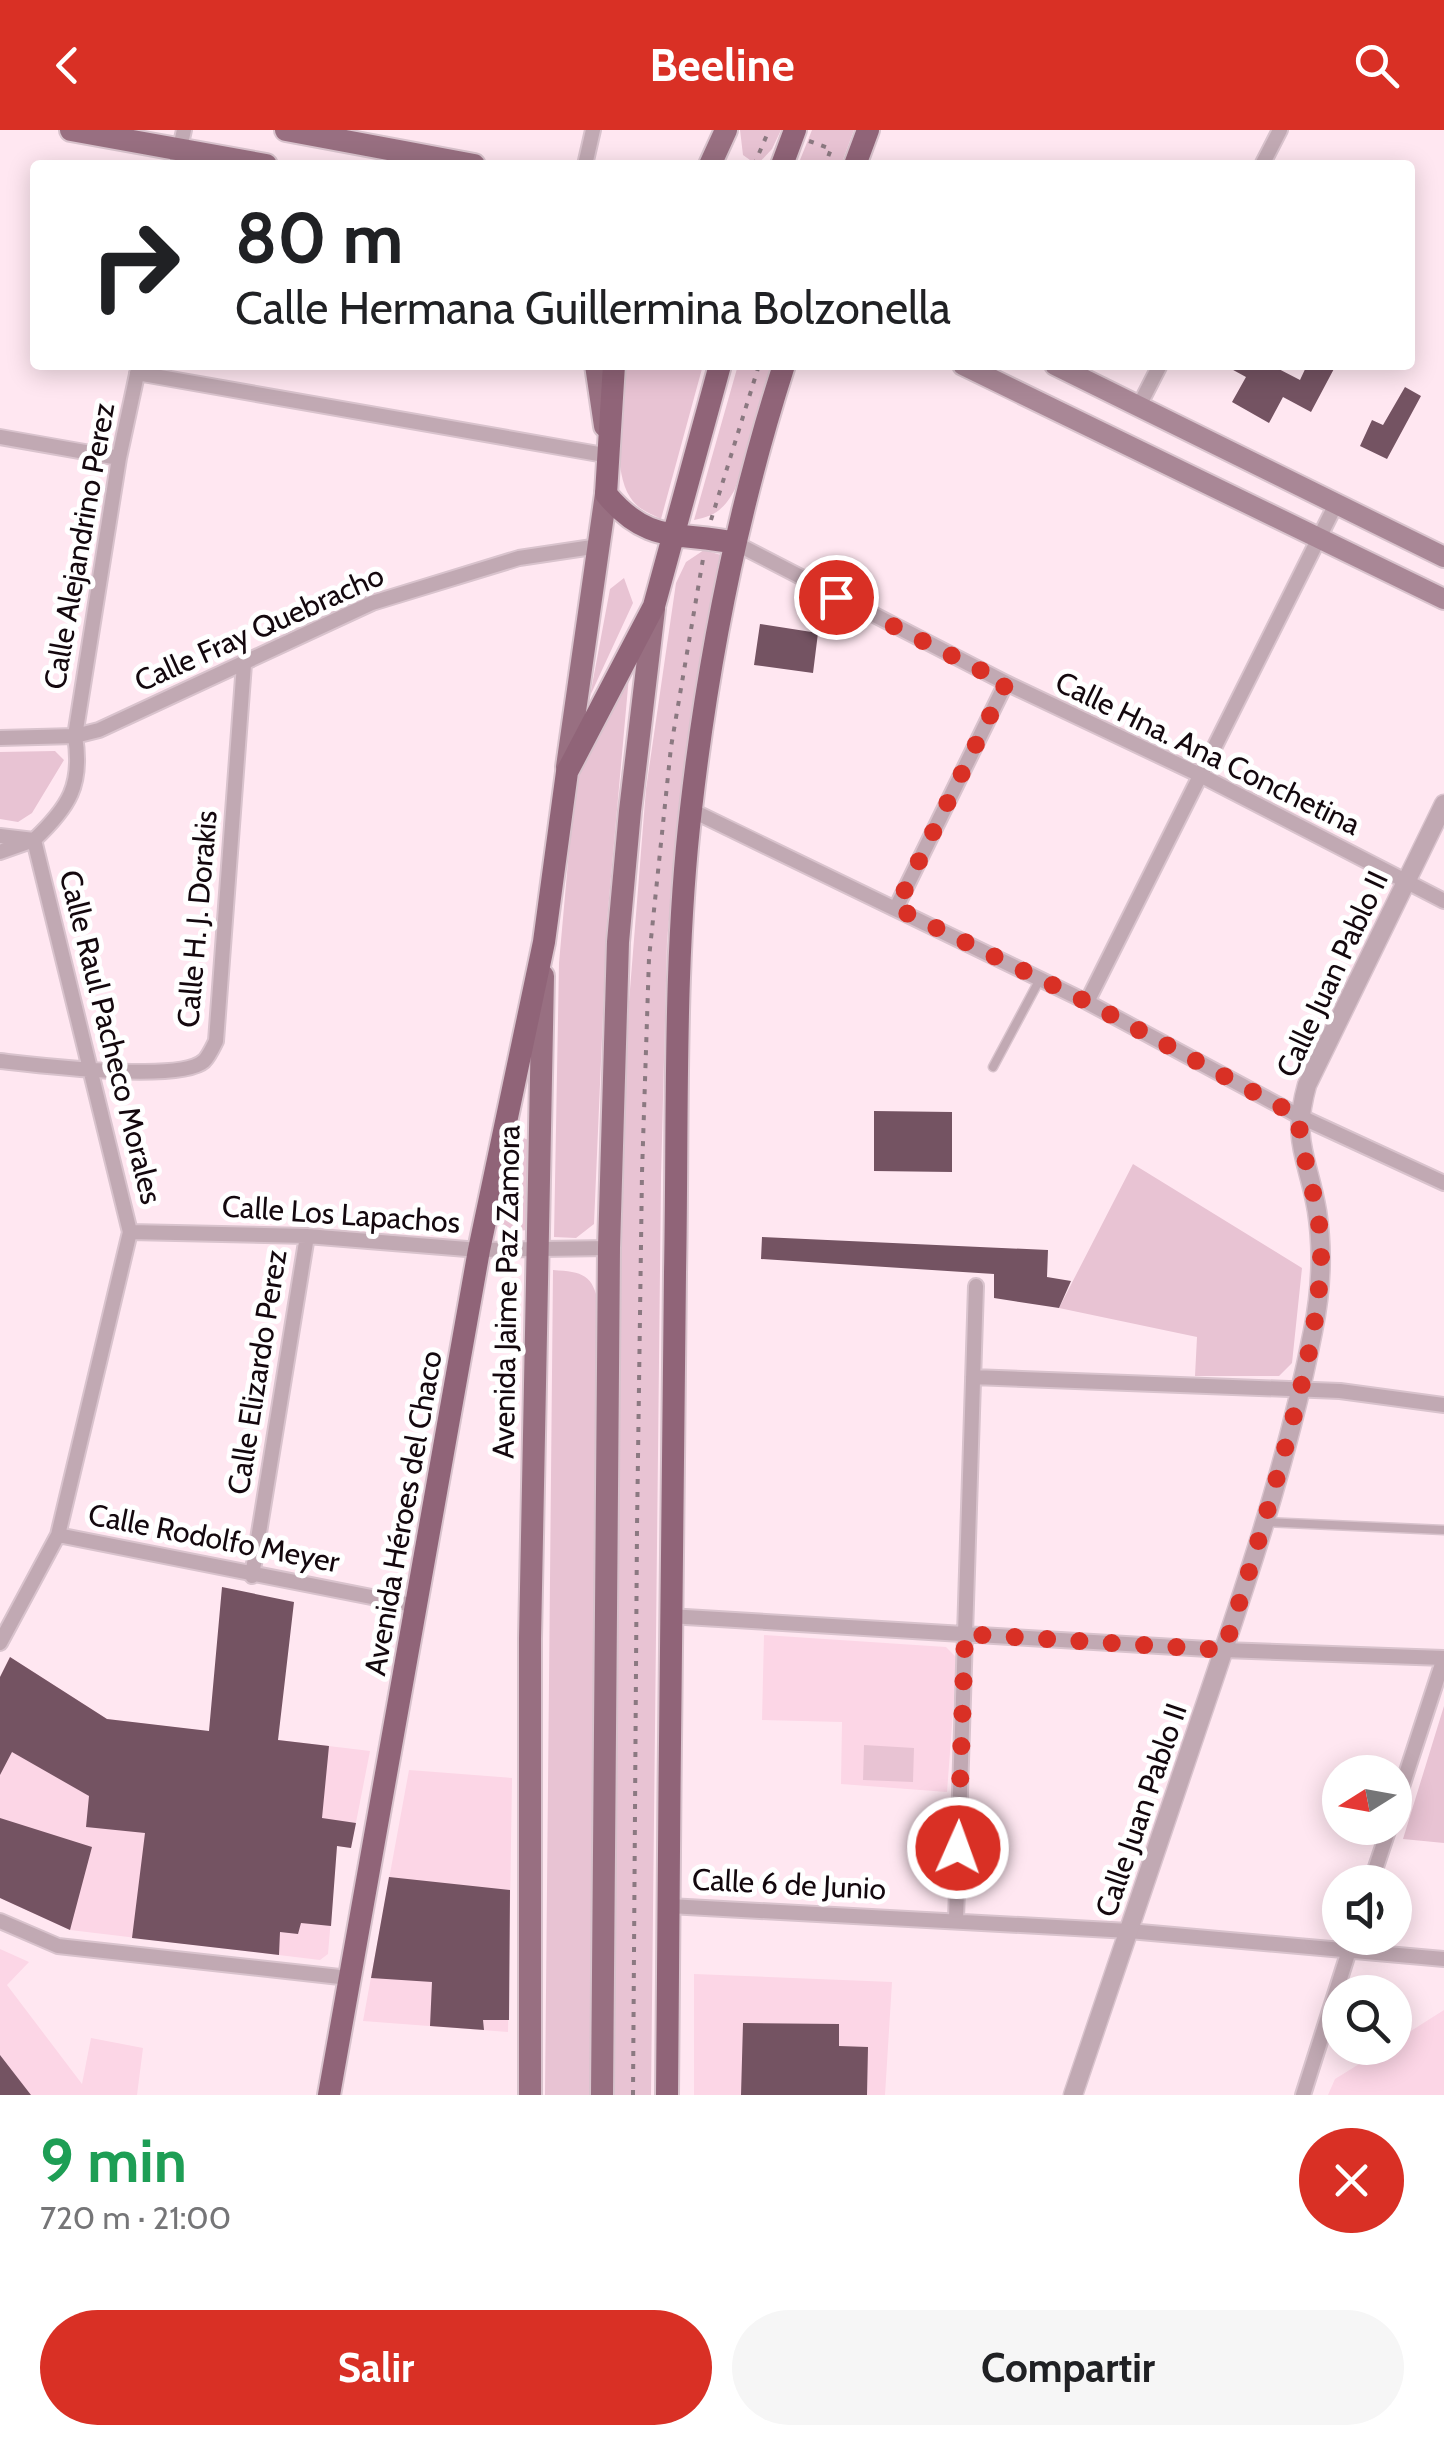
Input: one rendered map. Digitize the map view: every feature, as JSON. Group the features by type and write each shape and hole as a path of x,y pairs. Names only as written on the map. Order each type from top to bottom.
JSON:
{"highway":[{"path":"784,160 795,130"},
{"path":"857,160 868,130"},
{"name":"Avenida Jaime Paz Zamora","path":"606,494 614,370"},
{"path":"567,772 654,606 719,370"},
{"path":"667,2095 669,1616 681,949 691,810 735,543 783,370"},
{"path":"606,494 624,515 649,530 673,537 706,537 735,543"},
{"name":"Avenida Jaime Paz Zamora","path":"544,942 567,772"},
{"name":"Avenida Héroes del Chaco","path":"328,2095 479,1250 544,942"}],"main road":[{"path":"70,130 241,160"},
{"path":"286,130 447,160"},
{"path":"712,160 726,130"},
{"path":"597,370 610,456"},
{"path":"973,370 1444,599"},
{"path":"1066,370 1444,557"},
{"name":"Avenida Jaime Paz Zamora","path":"567,772 606,494"},
{"path":"602,2095 610,1248 618,942 654,606"},
{"name":"Avenida Jaime Paz Zamora","path":"530,2095 530,1640 544,942"}],"street":[{"path":"586,160 592,130"},
{"path":"1265,160 1280,130"},
{"name":"Calle Alejandrino Perez","path":"34,840 56,819 74,791 79,762 75,736 119,458 138,370"},
{"path":"143,370 610,456"},
{"path":"1139,406 1157,370"},
{"path":"0,437 119,458"},
{"path":"1087,1002 1337,502"},
{"name":"Calle Hna. Ana Conchetina","path":"735,543 1444,901"},
{"name":"Calle Fray Quebracho","path":"0,738 75,736 100,730 372,603 519,558 599,546"},
{"name":"Calle H. J. Dorakis","path":"0,1061 91,1070 180,1071 202,1063 216,1041 244,664"},
{"path":"896,908 1006,683"},
{"name":"Calle Juan Pablo II","path":"1073,2095 1266,1522 1300,1390 1314,1326 1321,1255 1317,1209 1300,1143 1298,1116 1307,1086 1444,804"},
{"path":"691,810 1087,1002 1298,1116 1444,1183"},
{"path":"0,836 34,840"},
{"path":"0,852 34,840"},
{"name":"Calle Raul Pacheco Morales","path":"0,1644 58,1535 130,1232 34,840"},
{"name":"Calle Los Lapachos","path":"130,1232 307,1236 479,1250 610,1248"},
{"name":"Calle Elizardo Perez","path":"252,1576 307,1236"},
{"path":"956,1920 976,1286"},
{"path":"973,1377 1340,1391 1444,1405"},
{"name":"Calle Rodolfo Meyer","path":"58,1535 418,1606"},
{"path":"669,1616 1224,1650 1444,1658 1412,1756"},
{"name":"Calle 6 de Junio","path":"669,1906 1322,1942"},
{"path":"0,1921 58,1946 349,1978"},
{"name":"Calle 6 de Junio","path":"1412,1954 1444,1959"},
{"path":"1303,2095 1347,1955"}],"lane":[{"path":"993,1067 1040,979"},
{"path":"1266,1522 1444,1530"}],"path":[{"path":"756,160 769,130"},
{"path":"827,160 831,150"}],"shaded area":[{"path":"740,130 781,130 762,160 750,160 743,155"},
{"path":"812,130 854,130 843,160 800,160"},
{"path":"625,370 702,370 661,519 636,505 630,497 620,468"},
{"path":"737,370 772,370 735,489 719,510 694,520"},
{"path":"704,550 721,555 681,789 667,941 651,2095 613,2095 620,1174 629,1002 646,789 676,583 686,562"},
{"path":"624,578 633,603 590,696 610,589"},
{"path":"629,676 607,921 594,1224 576,1238 554,1237 559,963 575,783"},
{"path":"55,751 64,760 32,813 18,822 0,819 0,752"},
{"path":"521,1137 531,1141 528,1230 506,1232 500,1224"},
{"path":"1133,1164 1302,1268 1292,1363 1279,1376 1195,1376 1197,1337 1059,1308"},
{"path":"553,1270 585,1277 594,1287 599,1306 590,2095 545,2095"},
{"path":"764,1635 946,1647 957,1658 947,1792 841,1784 842,1722 762,1720"},
{"path":"10,1657 107,1719 370,1751 351,1848 337,1846 328,1954 320,1960 70,1930 0,1898 0,1677"},
{"path":"1444,1706 1444,1843 1412,1840 1412,1810"},
{"path":"864,1745 914,1748 913,1782 863,1780"},
{"path":"409,1770 512,1778 508,2032 363,2021"},
{"path":"0,1949 29,1962 7,1985 82,2084 91,2038 143,2048 137,2095 0,2095"},
{"path":"694,1974 892,1982 885,2095 694,2095"},
{"path":"1444,2010 1444,2095 1328,2095 1335,2079 1358,2065 1412,2065 1412,2030"}],"building":[{"path":"1233,370 1281,370 1300,380 1305,370 1333,370 1311,412 1283,397 1269,423 1232,402 1246,377"},
{"path":"1405,387 1421,396 1387,459 1360,446 1372,420 1383,425"},
{"path":"760,624 818,633 813,673 754,665"},
{"path":"874,1111 952,1112 952,1172 874,1171"},
{"path":"762,1237 1048,1250 1047,1277 1071,1281 1059,1308 994,1298 994,1274 761,1259"},
{"path":"222,1587 294,1602 278,1740 329,1746 322,1818 356,1823 351,1848 337,1846 331,1926 301,1923 298,1934 280,1932 279,1955 132,1938 145,1833 86,1827 89,1796 12,1752 0,1775 0,1677 10,1657 107,1719 209,1731"},
{"path":"0,1818 92,1847 70,1930 0,1898"},
{"path":"389,1877 510,1890 509,2020 483,2020 484,2030 430,2026 432,1982 371,1978"},
{"path":"743,2023 839,2024 839,2046 868,2047 867,2095 741,2095"},
{"path":"0,2055 31,2095 0,2095"}],"route":[{"path":"836,597 1006,683 896,908 1087,1002 1298,1116 1300,1143 1317,1209 1321,1255 1314,1326 1266,1522 1224,1650 965,1634 958,1848"}]}
